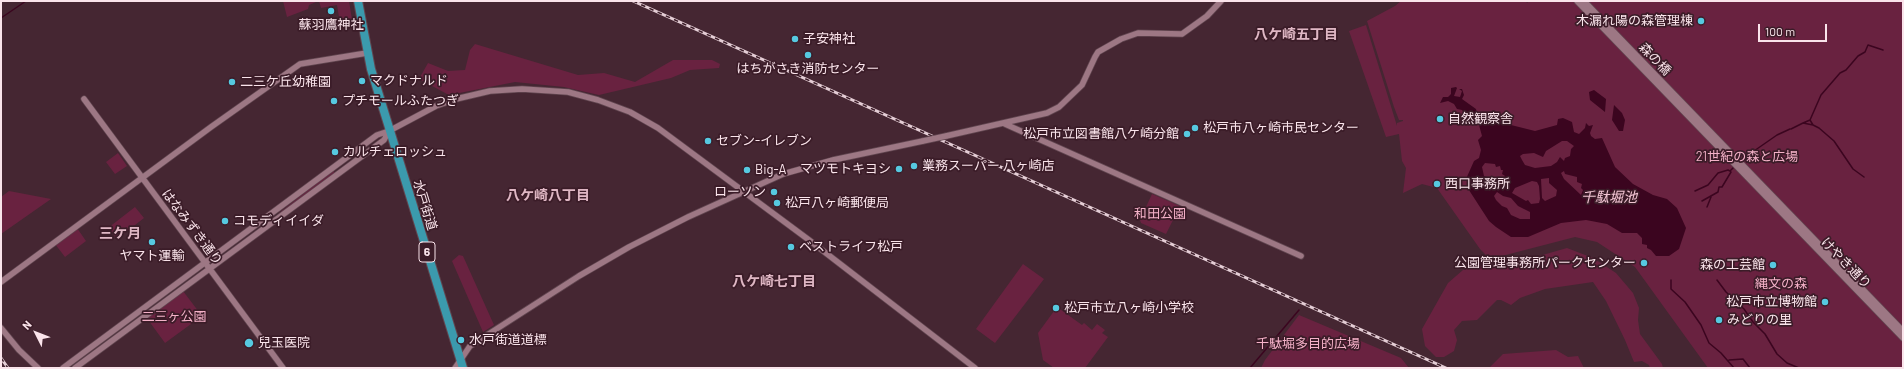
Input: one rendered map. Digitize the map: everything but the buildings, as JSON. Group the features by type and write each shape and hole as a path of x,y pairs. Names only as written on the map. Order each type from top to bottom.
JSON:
{"highway":[{"name":"水戸街道","path":"358,1 367,53 389,131 463,368"}],"street":[{"path":"455,368 460,358 470,346 597,266 661,230 743,191 783,174 806,167 1005,124 1047,113 1059,107 1082,85 1094,57 1098,52 1138,32 1182,34 1207,16 1222,1"},
{"path":"1577,1 1611,33"},
{"path":"1584,1 1611,33"},
{"name":"森の橋","path":"1611,33 1775,202"},
{"path":"1,282 300,64 367,53"},
{"path":"63,368 381,132 389,131 436,106 479,93 522,89 568,92 605,102 648,122 679,143 743,191 974,368"},
{"name":"はなみずき通り","path":"84,99 283,368"},
{"path":"1005,124 1301,256"},
{"path":"75,368 384,140 389,131"},
{"name":"けやき通り","path":"1775,202 1903,331"},
{"name":"けやき通り","path":"1775,202 1903,338"},
{"path":"1,328 19,350 38,368"}],"green space":[{"path":"283,1 319,1 309,5 308,9 287,17"},
{"path":"319,1 349,1 353,26 341,29 337,5 321,8"},
{"name":"21世紀の森と広場","path":"1401,1 1526,1 1527,3 1529,1 1903,1 1903,368 1708,368 1635,267 1597,242 1575,237 1494,258 1487,256 1480,249 1437,188 1422,184 1403,193 1406,168 1402,161 1399,134 1386,137 1349,31 1366,25 1397,126 1397,123 1403,120 1399,120 1394,107 1367,21 1395,6"},
{"path":"475,44 578,75 604,73 635,82 673,60 712,60 720,64 719,68 690,70 671,78 599,95 564,87 515,82 449,95 419,79 428,63 448,71 465,70 470,50"},
{"path":"118,153 127,166 115,174 106,162"},
{"path":"333,170 335,173 279,213"},
{"path":"9,191 51,199 1,234 1,197"},
{"name":"和田公園","path":"1152,194 1180,206 1166,234 1141,223 1140,220"},
{"path":"135,207 144,218 117,239 108,228"},
{"path":"77,228 86,241 65,257 55,244"},
{"path":"1567,248 1593,258 1616,273 1633,293 1639,308 1638,320 1640,334 1662,364 1663,368 1650,368 1649,365 1642,361 1634,362 1606,301 1593,282 1545,289 1520,298 1511,305 1501,300 1497,300 1477,320 1462,321 1454,330 1457,340 1454,351 1444,357 1436,357 1425,346 1422,329 1448,283 1463,270 1480,266 1504,266"},
{"path":"459,255 463,256 494,325 483,332 452,261"},
{"path":"1023,264 1044,279 995,343 976,329"},
{"name":"二三ヶ公園","path":"183,291 202,316 165,343 146,317"},
{"path":"1057,307 1082,325 1084,323 1092,330 1097,324 1105,330 1102,333 1108,337 1085,368 1054,368 1043,360 1038,333"},
{"name":"千駄堀多目的広場","path":"1299,315 1401,358 1409,368 1261,368 1265,360"},
{"path":"1556,350 1568,357 1578,356 1584,368 1489,368 1503,354"}],"water":[{"name":"千駄堀池","path":"1451,88 1457,88 1454,96 1460,97 1462,91 1459,89 1462,89 1464,95 1462,99 1476,109 1477,114 1490,120 1505,122 1508,117 1511,125 1535,131 1557,125 1558,119 1563,118 1572,122 1574,132 1579,134 1585,128 1586,123 1589,126 1593,125 1590,133 1591,136 1595,139 1602,138 1615,167 1633,184 1653,195 1667,199 1677,208 1686,228 1679,249 1669,256 1656,256 1647,248 1647,245 1642,244 1642,238 1637,233 1622,233 1607,224 1586,220 1561,223 1528,237 1511,237 1496,227 1489,221 1467,187 1468,183 1466,179 1474,161 1479,158 1481,150 1478,140 1482,136 1479,125 1472,122 1462,110 1457,109 1454,104 1448,101 1440,103 1443,97 1448,97 1451,94","holes":["1562,141 1567,141 1574,146 1571,149 1570,156 1565,158 1564,161 1560,157 1557,162 1551,166 1535,168 1525,165 1520,156 1523,154 1534,153 1543,157 1546,151","1485,163 1495,164 1496,167 1500,166 1501,170 1503,170 1502,174 1505,176 1498,180 1484,176 1482,167","1564,171 1565,174 1577,177 1577,182 1582,184 1581,188 1583,190 1581,195 1564,179 1561,173","1549,178 1549,183 1557,190 1556,196 1545,201 1542,198 1541,179","1532,181 1537,182 1539,186 1539,203 1531,204 1528,200 1526,201 1512,193 1515,188","1497,192 1503,196 1511,198 1518,206 1530,212 1530,219 1520,219 1511,215 1507,208 1502,206 1494,196"]},
{"path":"1594,90 1606,99 1605,112 1590,100 1589,92"},
{"path":"1614,105 1622,113 1625,120 1623,131 1619,131 1612,120"}],"waterway":[{"path":"1,18 26,1"},
{"path":"1791,129 1803,123 1813,125 1810,120 1821,95 1840,73 1846,70 1858,56 1865,52 1868,45 1883,50"},
{"path":"1803,123 1810,120"},
{"path":"1813,125 1819,128 1834,141 1853,169 1864,177"},
{"path":"1741,160 1777,135 1790,129"},
{"path":"1702,201 1718,192 1719,187 1722,187 1731,172 1730,171 1734,167"},
{"path":"1695,191 1708,185 1718,173 1728,170 1730,171"},
{"path":"1707,207 1711,197"},
{"path":"1671,280 1671,289 1685,302 1701,325 1709,343 1721,353 1734,368"},
{"path":"1717,280 1726,292 1744,309 1753,322 1765,334 1777,354 1787,363 1799,368"},
{"path":"1250,368 1299,310"},
{"path":"1729,360 1743,359 1750,368"}],"railway":[{"path":"633,1 1446,368"},
{"path":"1,358 8,368"}],"place":[{"name":"蘇羽鷹神社","path":"331,11"},
{"name":"木漏れ陽の森管理棟","path":"1701,21"},
{"name":"子安神社","path":"795,39"},
{"name":"はちがさき消防センター","path":"808,55"},
{"name":"マクドナルド","path":"362,81"},
{"name":"二三ケ丘幼稚園","path":"232,82"},
{"name":"プチモールふたつぎ","path":"334,101"},
{"name":"自然観察舎","path":"1440,119"},
{"name":"松戸市八ヶ崎市民センター","path":"1195,128"},
{"name":"松戸市立図書館八ケ崎分館","path":"1187,134"},
{"name":"セブン-イレブン","path":"708,141"},
{"name":"カルチェロッシュ","path":"335,152"},
{"name":"業務スーパー 八ヶ崎店","path":"914,166"},
{"name":"マツモトキヨシ","path":"899,169"},
{"name":"Big-A","path":"747,170"},
{"name":"西口事務所","path":"1437,184"},
{"name":"ローソン","path":"774,192"},
{"name":"松戸八ヶ崎郵便局","path":"777,203"},
{"name":"コモディイイダ","path":"225,221"},
{"name":"ヤマト運輸","path":"152,242"},
{"name":"ベストライフ松戸","path":"791,247"},
{"name":"公園管理事務所パークセンター","path":"1644,263"},
{"name":"森の工芸館","path":"1773,265"},
{"name":"松戸市立博物館","path":"1825,302"},
{"name":"松戸市立八ヶ崎小学校","path":"1056,308"},
{"name":"みどりの里","path":"1719,320"},
{"name":"水戸街道道標","path":"461,340"},
{"name":"兒玉医院","path":"249,343"}],"district":[{"name":"八ケ崎五丁目","path":"1296,34"},
{"name":"八ケ崎八丁目","path":"548,195"},
{"name":"三ケ月","path":"120,233"},
{"name":"八ケ崎七丁目","path":"774,281"}],"park label":[{"name":"縄文の森","path":"1781,284"}]}
